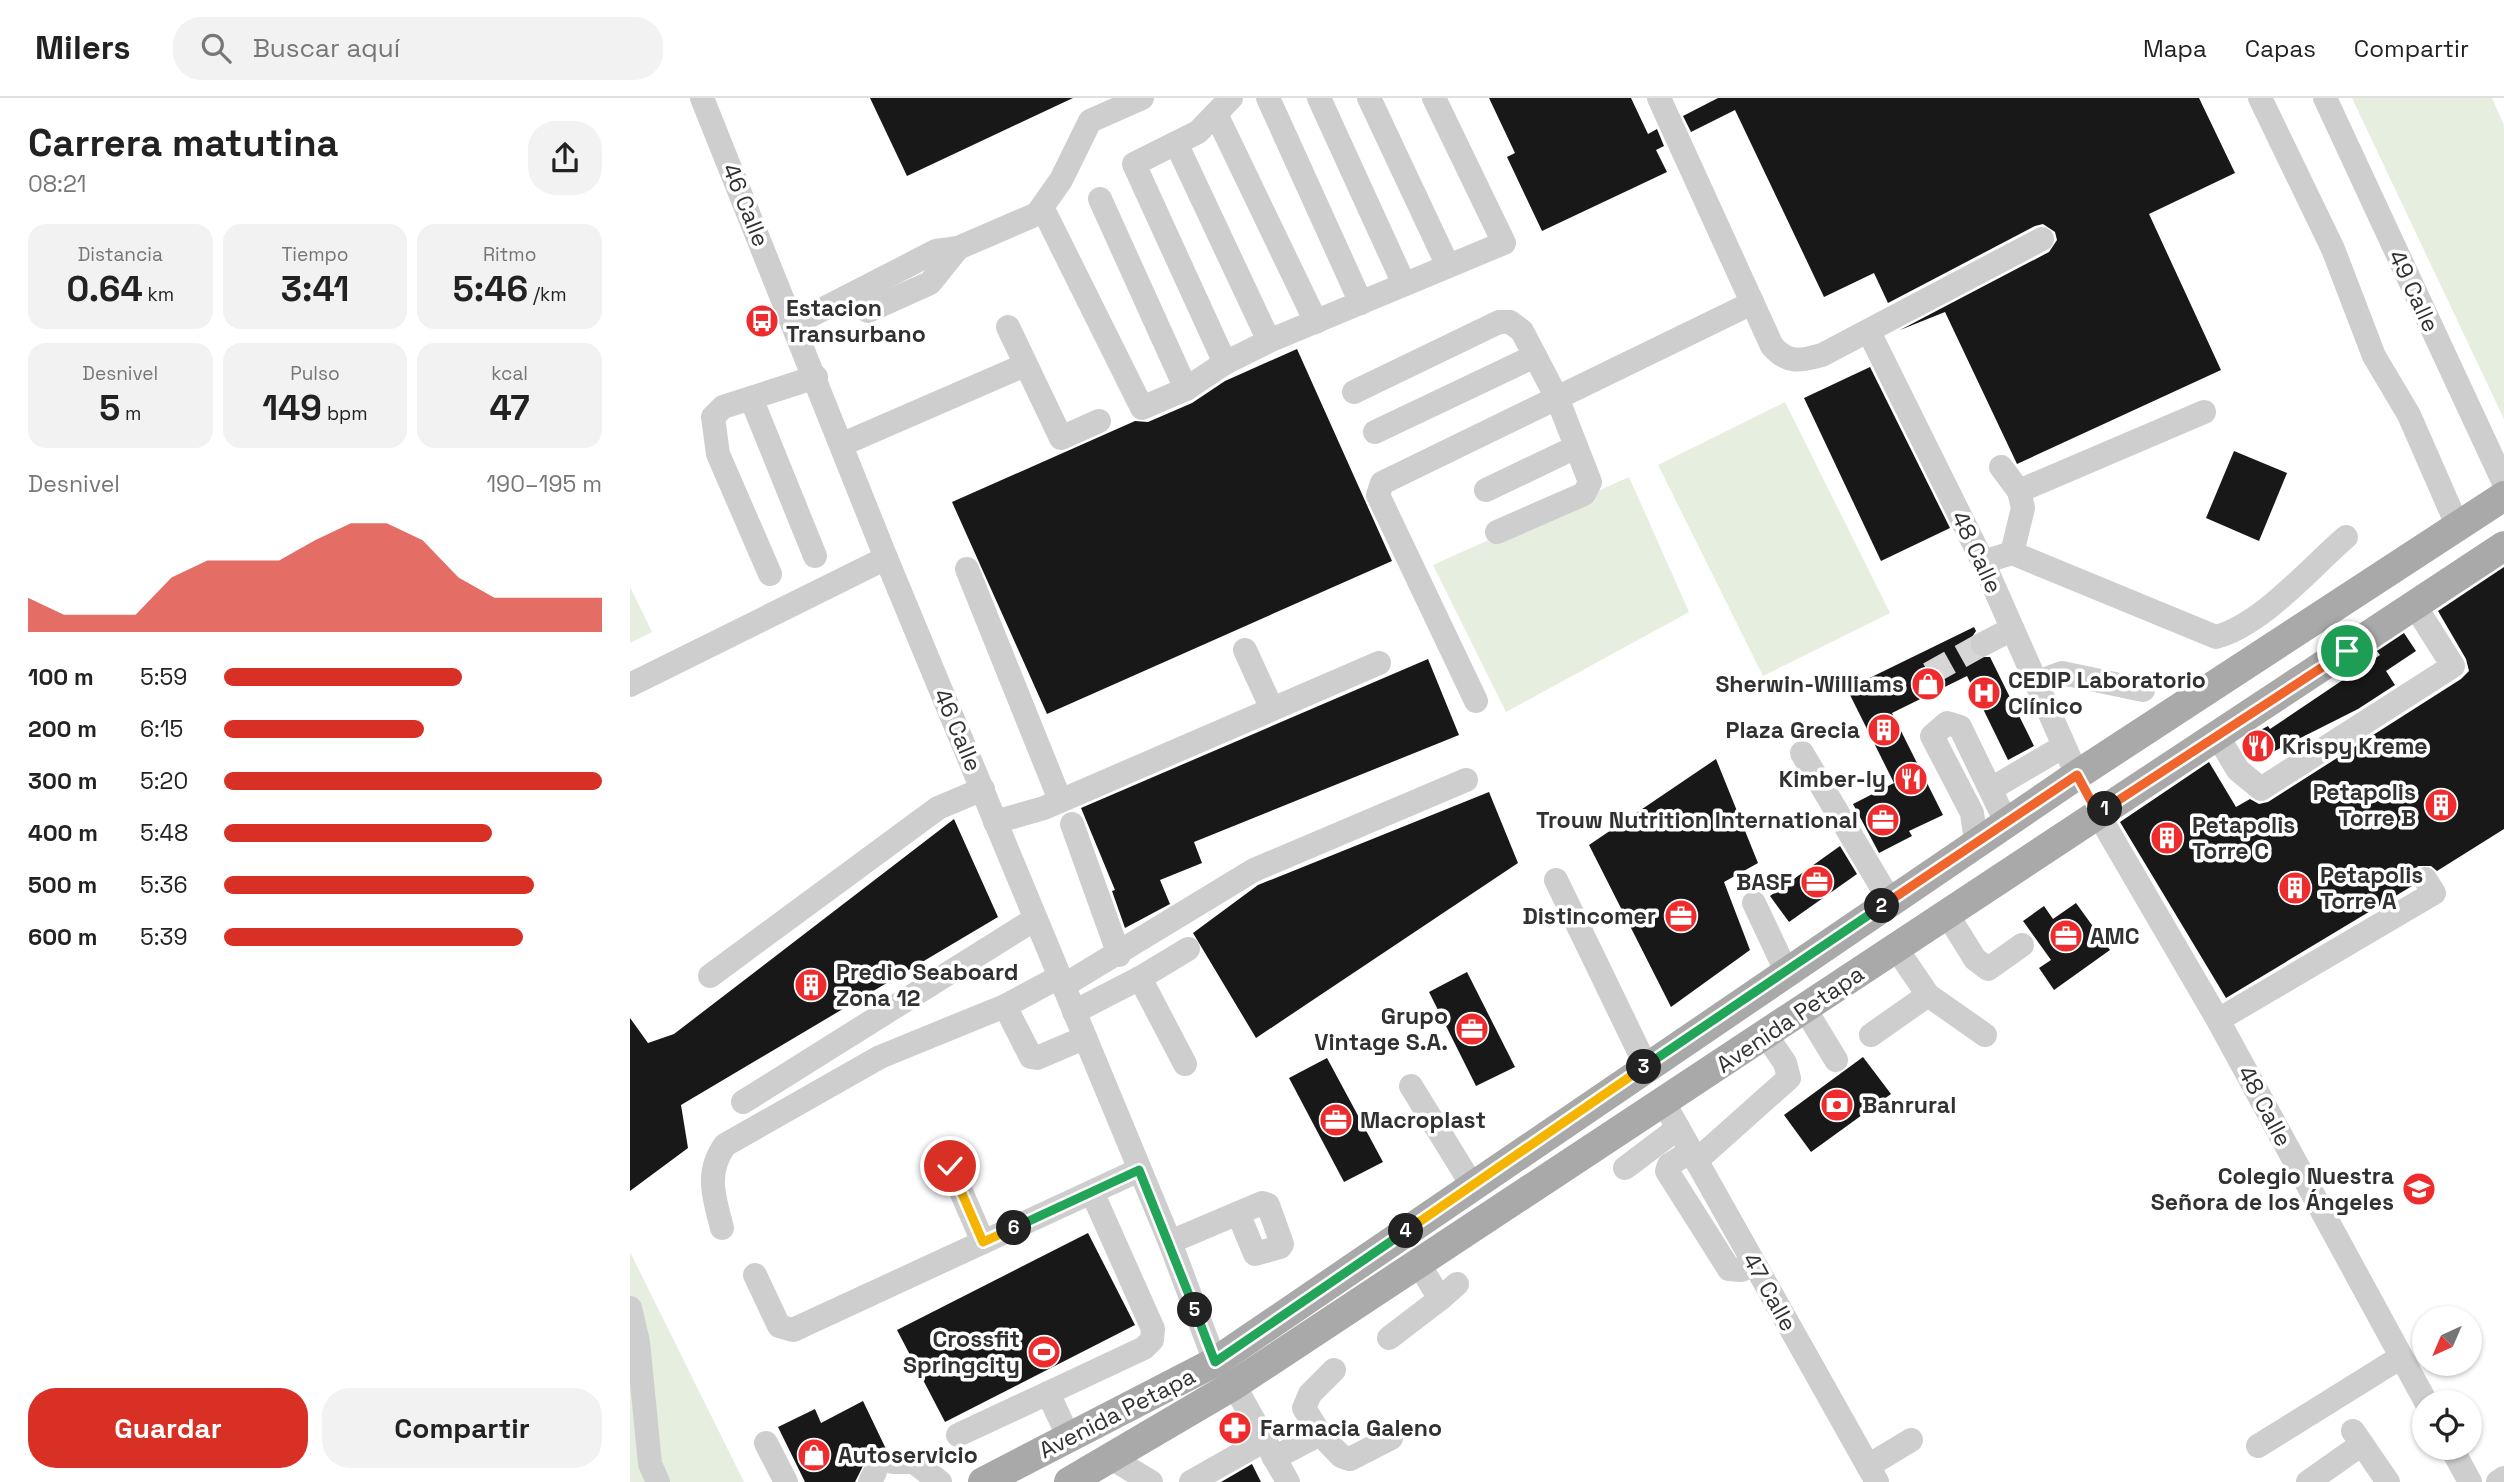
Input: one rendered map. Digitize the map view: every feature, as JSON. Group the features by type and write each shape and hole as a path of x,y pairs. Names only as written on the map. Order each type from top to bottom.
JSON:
{"main road":[{"name":"Avenida Petapa","path":"983,1482 1215,1362 1976,842 2504,496"},
{"name":"Avenida Petapa","path":"1073,1481 1234,1385 1419,1264 1671,1115 1766,1035 2504,547"},
{"path":"2077,775 2098,814"},
{"path":"1197,1408 1211,1379 1215,1362"}],"street":[{"name":"46 Calle","path":"702,98 843,444 886,558 1170,1242 1215,1362"},
{"path":"1037,214 1061,180 1090,121 1142,98"},
{"path":"1268,98 1361,303"},
{"path":"1319,98 1404,284"},
{"path":"1369,98 1448,266"},
{"path":"794,324 846,298 868,311 930,283 958,248 1037,214 1046,215 1052,222 1142,408 1186,389 1226,363 1269,341 1504,243 1434,98"},
{"path":"1659,98 1772,346 1783,358 1799,361 1822,355 2042,239"},
{"path":"2260,98 2333,249 2374,356 2409,415 2458,527"},
{"name":"49 Calle","path":"2325,98 2504,483"},
{"path":"1226,363 1134,164 1198,132 1224,106 1316,322"},
{"path":"1176,143 1269,341"},
{"path":"1100,199 1186,389"},
{"path":"1476,701 1378,490 1394,476 1558,400 1752,303"},
{"path":"1354,392 1499,322 1517,326 1558,400 1590,482 1584,494 1497,532"},
{"path":"1008,327 1061,438 1099,421"},
{"name":"48 Calle","path":"1869,332 1983,562 2077,775"},
{"path":"1375,432 1535,356"},
{"path":"843,444 1025,365"},
{"path":"770,574 718,454 713,417 723,407 816,377"},
{"path":"751,398 815,556"},
{"path":"2019,491 2204,412"},
{"path":"1486,490 1576,446"},
{"path":"2001,467 2019,491 2023,508 2012,553"},
{"path":"1983,562 2012,553 2216,637 2229,634 2288,592 2346,537"},
{"path":"630,685 886,558"},
{"path":"967,569 1060,800"},
{"path":"2218,737 2238,770 2261,789 2453,666 2415,606"},
{"path":"1983,644 2012,629"},
{"path":"1245,650 1272,709"},
{"path":"995,822 1060,800 1379,663"},
{"path":"2035,683 2062,673 2143,690"},
{"path":"1976,842 1972,813 1934,742 1934,731 1947,723 1960,727 2007,824"},
{"path":"1991,789 2064,746"},
{"path":"1802,753 1889,901"},
{"path":"722,1228 711,1188 712,1168 725,1145 880,1057 1005,1006 1119,955 1254,870 1466,780"},
{"path":"710,976 938,808 983,789"},
{"name":"48 Calle","path":"2098,814 2218,1020 2419,1390"},
{"path":"1072,824 1119,955"},
{"path":"2218,1020 2434,893 2425,879"},
{"path":"1556,880 1646,1066"},
{"path":"1754,903 1786,971"},
{"path":"1947,914 1975,959 1988,969 2022,945"},
{"path":"743,1102 1035,919"},
{"path":"1896,948 1928,995 1985,1035"},
{"path":"1074,1012 1140,978 1188,949"},
{"path":"1140,978 1185,1064"},
{"path":"1871,1035 1928,995"},
{"path":"1005,1006 1031,1057 1037,1058 1084,1038"},
{"path":"1805,1009 1836,1060"},
{"path":"1693,1156 1789,1078 1785,1063 1766,1035"},
{"path":"1411,1086 1472,1185"},
{"path":"1625,1168 1671,1115"},
{"name":"47 Calle","path":"1671,1115 1872,1474"},
{"path":"950,1166 983,1242"},
{"path":"755,1275 779,1325 793,1331 1139,1170"},
{"path":"958,1435 1144,1348 1152,1340 1153,1329 1092,1192"},
{"path":"1170,1242 1238,1213"},
{"path":"1389,1338 1449,1292 1419,1264"},
{"path":"630,1308 638,1342 650,1464 658,1482"},
{"path":"2258,1446 2401,1357"},
{"path":"1334,1370 1310,1394 1304,1409 1320,1434 1341,1456 1350,1459 1391,1438"},
{"path":"1234,1385 1288,1482"},
{"path":"1048,1393 1069,1438"},
{"path":"1191,1482 1269,1449 1320,1434"},
{"path":"2308,1482 2358,1438 2388,1482"},
{"path":"1872,1474 1910,1440"},
{"path":"766,1443 786,1482"},
{"path":"1113,1459 1151,1482"},
{"path":"2458,1460 2470,1482"},
{"path":"879,1472 914,1462 940,1482"},
{"path":"2498,1482 2504,1478"}],"green space":[{"path":"2352,98 2492,98 2504,125 2504,419"},
{"path":"1785,402 1890,613 1763,676 1658,465"},
{"path":"1629,477 1689,612 1506,712 1433,565"},
{"path":"630,587 652,632 630,643"},
{"path":"630,1252 744,1482 630,1482"}],"building":[{"path":"870,98 1073,98 907,176"},
{"path":"1489,98 1631,98 1648,134 1657,129 1664,146 1656,150 1667,172 1542,231 1507,157 1515,153"},
{"path":"1718,98 2199,98 2235,173 2149,214 2221,370 2017,464 1945,312 1900,330 2049,252 2057,240 2055,232 2043,224 2035,226 1888,303 1874,273 1824,297 1735,110 1691,132 1683,116"},
{"path":"1297,349 1392,561 1047,714 952,502 1135,421 1148,422 1192,403 1225,381"},
{"path":"1870,367 1950,528 1881,561 1804,398"},
{"path":"2234,451 2287,473 2259,541 2206,518"},
{"path":"2504,567 2504,829 2437,871 2431,866 2418,866 2412,873 2412,886 2226,998 2120,822 2209,762 2236,807 2250,799 2259,804 2268,802 2461,679 2469,671 2466,659 2438,611"},
{"name":"Plaza Grecia","path":"1974,627 1976,631 1968,643 1970,650 1976,657 1990,657 2034,746 2008,760 1967,676 1892,713 1943,815 1909,831 1912,836 1879,853 1853,804 1894,783 1847,689"},
{"path":"2404,633 2416,651 2386,671 2395,685 2358,709 2253,762 2242,740 2268,726 2270,729 2380,655 2377,651"},
{"path":"1428,659 1459,735 1194,842 1202,863 1160,880 1170,904 1125,928 1112,891 1115,890 1081,808"},
{"name":"Distincomer","path":"1716,759 1758,863 1724,882 1750,950 1671,1007 1589,845"},
{"path":"1489,792 1518,863 1256,1038 1193,933 1258,885"},
{"name":"Predio Seaboard Zona 12","path":"954,819 998,917 681,1105 688,1148 630,1191 630,1018 648,1043 674,1034"},
{"name":"BASF","path":"1840,846 1857,874 1789,922 1770,896"},
{"name":"AMC","path":"2076,903 2110,950 2054,990 2039,968 2051,960 2023,921 2044,906 2053,919"},
{"name":"Grupo Vintage S.A.","path":"1467,972 1515,1067 1476,1086 1429,992"},
{"name":"Banrural","path":"1863,1057 1891,1094 1811,1152 1784,1115"},
{"name":"Macroplast","path":"1327,1058 1383,1162 1344,1182 1289,1078"},
{"path":"1088,1233 1135,1325 945,1422 897,1330"},
{"path":"863,1401 886,1449 879,1458 866,1460 855,1482 805,1482 778,1427 815,1409 821,1423"},
{"path":"1252,1464 1261,1482 1221,1482"}],"tunnel":[{"path":"1929,674 1983,644"}],"place":[{"name":"Estacion Transurbano","path":"762,321"},
{"name":"Sherwin-Williams","path":"1928,684"},
{"name":"CEDIP Laboratorio Clínico","path":"1984,693"},
{"name":"Plaza Grecia","path":"1884,730"},
{"name":"Krispy Kreme","path":"2258,746"},
{"name":"Kimber-ly","path":"1911,779"},
{"name":"Petapolis Torre B","path":"2441,805"},
{"name":"Trouw Nutrition International","path":"1883,820"},
{"name":"Petapolis Torre C","path":"2167,838"},
{"name":"BASF","path":"1817,882"},
{"name":"Petapolis Torre A","path":"2295,888"},
{"name":"Distincomer","path":"1681,916"},
{"name":"AMC","path":"2066,936"},
{"name":"Predio Seaboard Zona 12","path":"811,985"},
{"name":"Grupo Vintage S.A.","path":"1472,1029"},
{"name":"Banrural","path":"1837,1105"},
{"name":"Macroplast","path":"1336,1120"},
{"name":"Colegio Nuestra Señora de los Ángeles","path":"2419,1189"},
{"name":"Crossfit Springcity","path":"1044,1352"},
{"name":"Farmacia Galeno","path":"1235,1428"},
{"name":"Autoservicio","path":"814,1455"}],"route":[{"path":"950,1166 983,1242 1139,1170 1170,1242 1215,1362 2077,775 2098,814 2347,651"}]}
